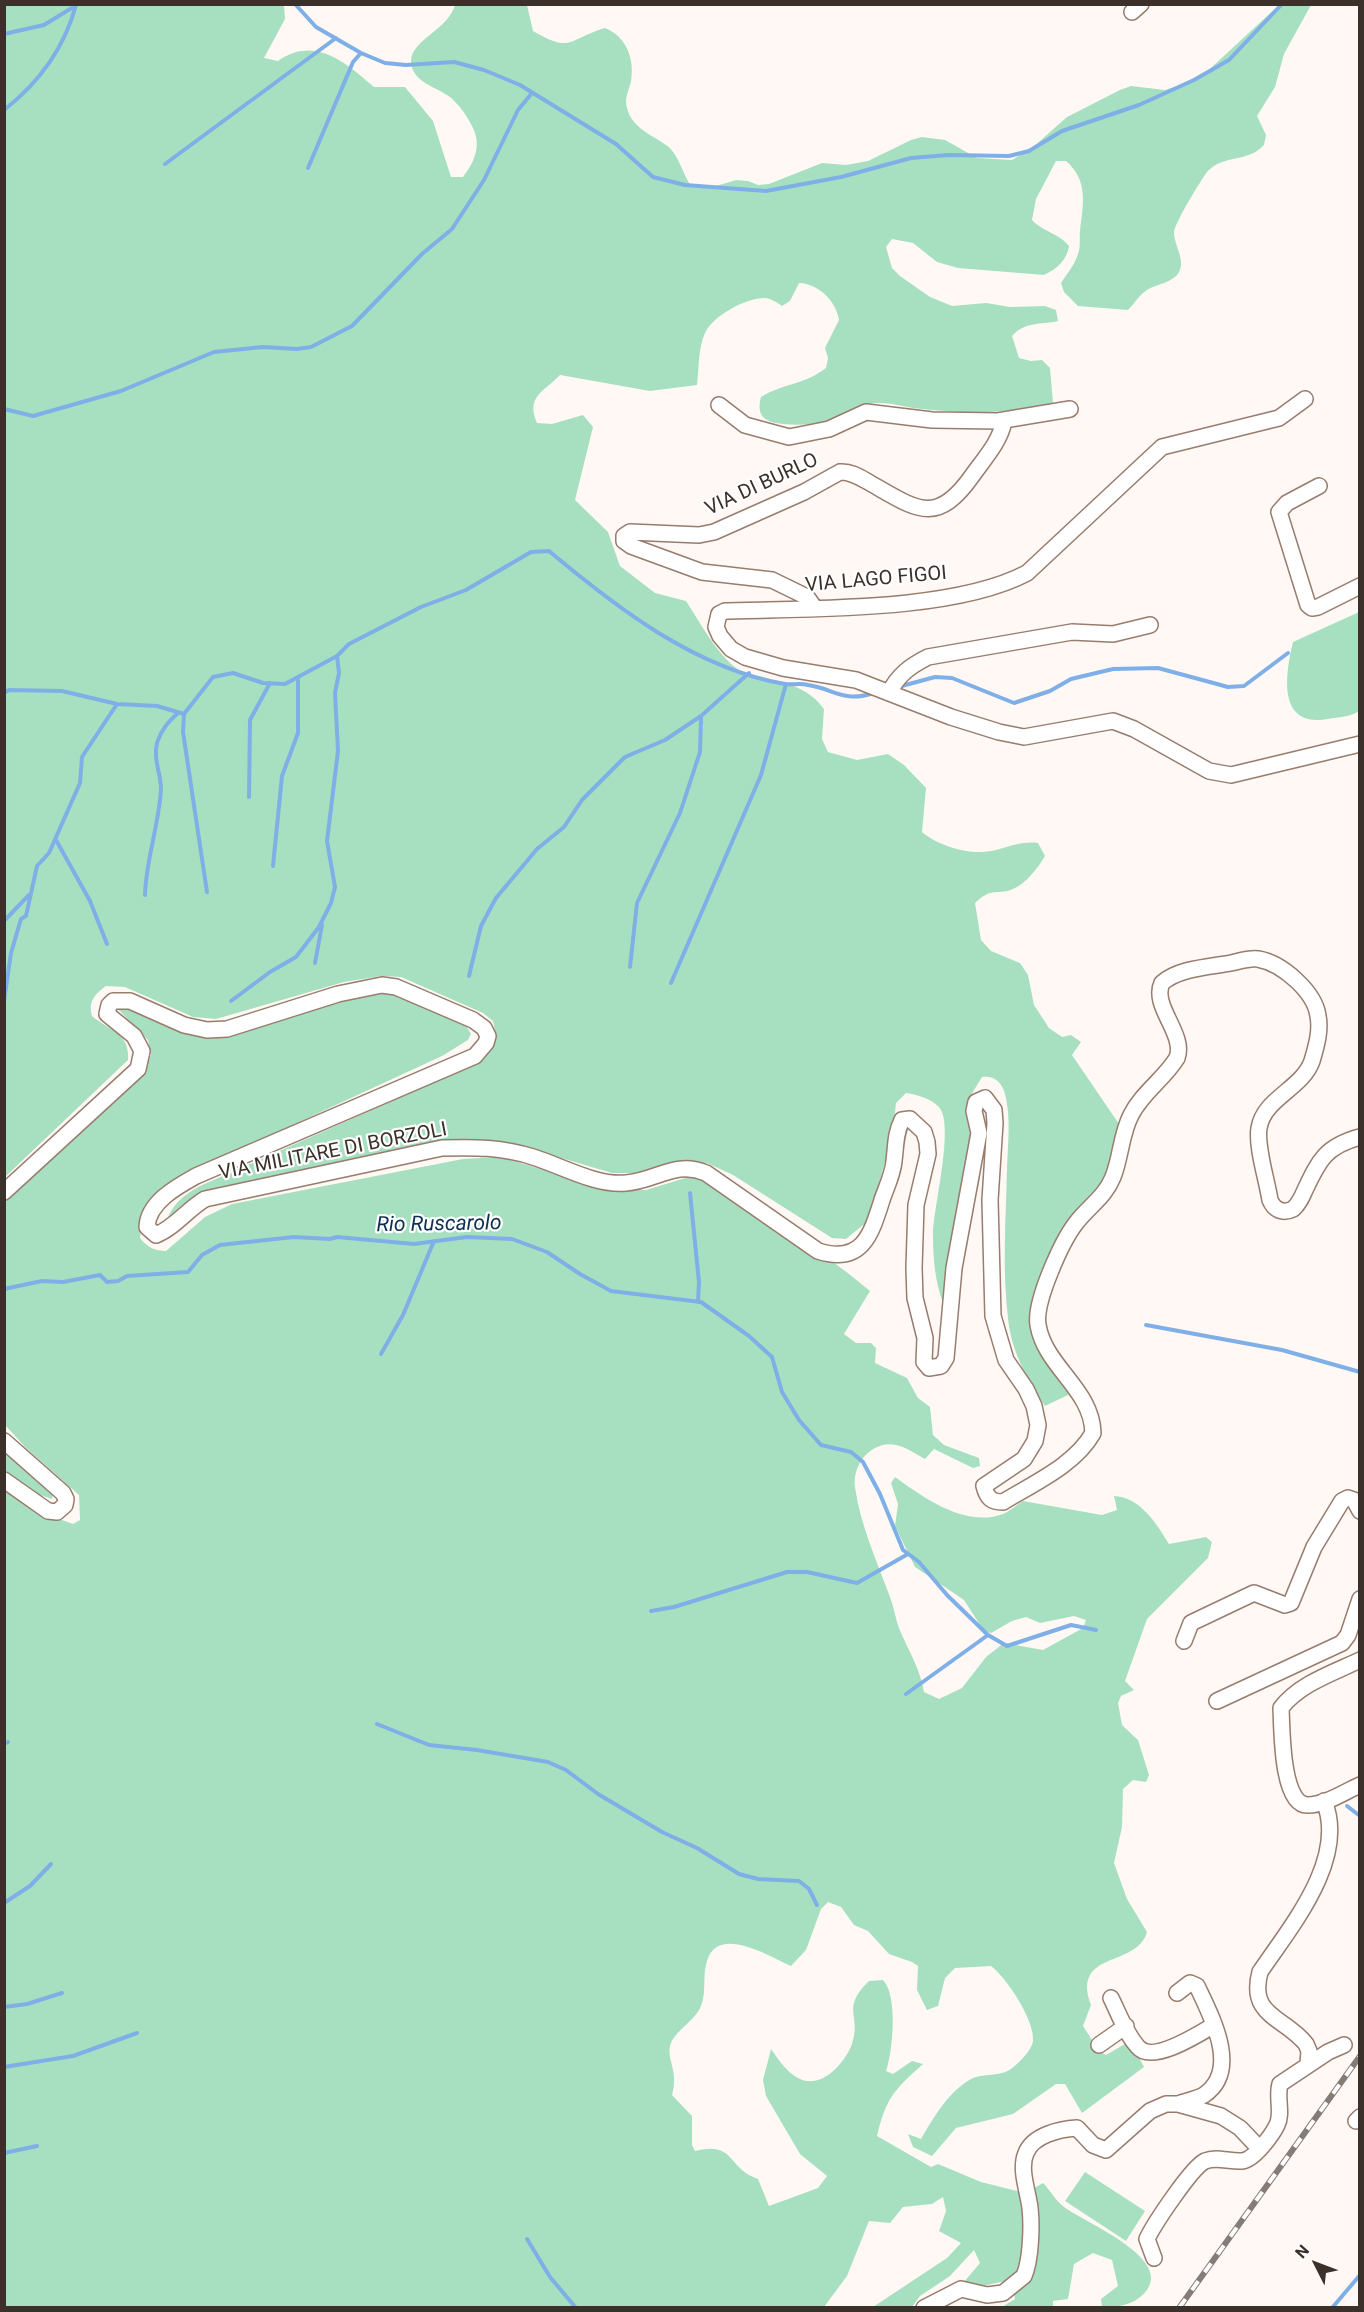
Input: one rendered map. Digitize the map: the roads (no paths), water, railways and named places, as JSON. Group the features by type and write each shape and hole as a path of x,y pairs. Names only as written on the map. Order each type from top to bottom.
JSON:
{"street":[{"name":"VIA LAGO FIGOI","path":"1305,399 1279,418 1162,447 1027,573 1005,585 926,600 814,608 725,611 719,614 716,627 731,649 753,660 783,668 856,680 960,720 1024,737 1113,721 1134,729 1209,771 1230,775 1359,744"},
{"name":"VIA DI BURLO","path":"719,405 745,424 789,437 829,429 866,412 932,420 1004,421 1070,409"},
{"name":"VIA DI BURLO","path":"814,608 807,597 772,580 702,572 631,546 624,541 624,536 630,532 689,535 714,532 804,492 840,472 860,477 907,504 924,508 939,507 958,496 998,439 1004,421"},
{"path":"1319,486 1287,503 1279,512 1308,605 1312,608 1318,607 1359,586"},
{"path":"889,693 895,681 908,668 928,657 1071,632 1113,633 1150,625"},
{"name":"VIA MILITARE DI BORZOLI","path":"4,1192 138,1069 142,1051 134,1036 107,1014 113,1000 130,1001 184,1025 207,1030 227,1029 338,994 382,986 396,987 473,1020 484,1028 488,1036 481,1051 465,1061 399,1091 196,1176 171,1190 152,1212 147,1227 151,1232 156,1235 163,1232 190,1207 205,1199 442,1148 481,1146 501,1148 598,1179 626,1184 678,1168 693,1167 706,1173 818,1251 833,1256 850,1254 868,1240 894,1163 898,1128 902,1120 910,1119 924,1132 927,1142 928,1154 916,1205 914,1278 915,1298 925,1338 924,1362 928,1368 935,1368 941,1366 946,1358 954,1268 979,1133 974,1111 976,1102 985,1098 994,1110 995,1123 990,1200 993,1316 1006,1359 1026,1389 1034,1406 1038,1425 1035,1441 1024,1459 984,1486 988,1497 994,1502 1004,1502 1072,1459 1087,1444 1093,1433 1088,1406 1047,1350 1038,1323 1040,1302 1076,1223 1100,1200 1114,1175 1123,1135 1131,1114 1177,1058 1177,1041 1160,990 1162,983 1176,974 1258,959 1272,964 1291,978 1306,991 1317,1010 1318,1030 1309,1067 1302,1078 1269,1108 1259,1128 1270,1200 1275,1208 1284,1212 1293,1209 1317,1164 1328,1151 1336,1145 1359,1137"},
{"path":"4,1441 63,1493 66,1499 65,1505 57,1512 48,1511 4,1480"},
{"path":"1185,1641 1191,1623 1254,1593 1285,1605 1290,1603 1314,1547 1342,1501 1348,1498 1354,1500 1359,1511"},
{"path":"1217,1701 1342,1643 1348,1635 1359,1599"},
{"path":"1359,1660 1300,1690 1281,1708 1286,1780 1299,1803 1306,1806 1324,1801 1359,1785"},
{"path":"1308,2064 1310,2051 1306,2044 1264,2010 1260,2002 1257,1983 1260,1972 1308,1901 1320,1872 1332,1836 1332,1824 1324,1801"},
{"path":"924,2307 961,2289 987,2295 1003,2293 1024,2276 1029,2259 1030,2210 1024,2164 1025,2153 1032,2144 1040,2138 1077,2128 1093,2145 1106,2150 1156,2106 1178,2104 1203,2096 1218,2079 1222,2063 1214,2025 1195,1985 1190,1983 1177,1993"},
{"path":"1111,1998 1137,2047 1150,2053 1185,2041 1214,2025"},
{"path":"1099,2045 1126,2026"},
{"path":"1154,2258 1147,2239 1152,2229 1202,2162 1217,2158 1246,2160 1259,2148 1278,2123 1280,2084 1308,2064 1344,2046"},
{"path":"1178,2104 1221,2116 1239,2127 1259,2148"}],"waterway":[{"path":"295,4 316,27 361,53 385,63 406,65 454,62 484,70 520,85 616,144 653,177 685,185 766,191 841,177 911,158 948,155 1009,156 1029,151 1062,131 1139,105 1194,80 1229,60 1282,4"},
{"path":"4,110 29,88 49,63 65,36 76,5"},
{"path":"4,34 44,25 75,6"},
{"path":"165,164 336,38"},
{"path":"308,168 353,62 361,53"},
{"path":"4,409 33,416 121,391 214,352 263,347 297,349 311,347 352,326 422,254 452,229 484,180 518,110 532,93"},
{"path":"4,693 9,690 62,691 117,704 157,706 184,714 213,677 233,673 263,683 285,684 337,656 349,644 421,607 466,590 531,552 549,551 630,614 659,633 720,665 752,676 785,684 803,684 847,696 874,693"},
{"path":"898,687 935,677 952,678 1014,703 1050,691 1071,679 1113,669 1158,668 1228,687 1244,686 1288,653"},
{"path":"231,1001 270,972 296,957 319,927 331,903 335,887 327,841 338,751 335,693 339,673 337,656"},
{"path":"469,976 481,926 496,898 537,849 564,827 582,800 625,757 665,740 701,716 749,673"},
{"path":"273,866 282,776 298,733 298,679"},
{"path":"249,797 250,720 270,683"},
{"path":"671,983 761,775 786,684"},
{"path":"4,1001 11,953 21,919 26,916 37,866 49,853 80,783 82,757 117,704"},
{"path":"145,895 161,789 156,755 157,743 165,726 178,713"},
{"path":"184,714 183,732 207,892"},
{"path":"630,967 637,903 680,813 700,752 701,717"},
{"path":"56,840 90,901 107,944"},
{"path":"4,921 29,895"},
{"path":"315,963 322,925"},
{"path":"690,1193 699,1282 698,1302"},
{"name":"Rio Ruscarolo","path":"4,1289 42,1281 63,1282 100,1275 107,1282 118,1281 127,1276 188,1272 202,1255 220,1245 294,1237 330,1239 337,1237 414,1244 467,1237 512,1239 547,1252 611,1291 701,1302 749,1336 772,1357 782,1392 799,1420 821,1445 851,1452 863,1462 880,1494 903,1550 919,1562 947,1595 988,1635 1007,1646 1071,1625 1096,1630"},
{"path":"381,1354 403,1315 434,1241"},
{"path":"1146,1325 1282,1350 1360,1372"},
{"path":"651,1611 674,1607 787,1572 807,1572 857,1583 908,1554"},
{"path":"906,1694 988,1635"},
{"path":"377,1724 429,1745 477,1750 548,1762 566,1770 598,1794 662,1832 697,1848 739,1874 758,1879 799,1881 809,1889 817,1905"},
{"path":"4,1744 8,1742"},
{"name":"Rio Ruscarolo","path":"1347,1806 1360,1816"},
{"path":"4,1903 30,1886 51,1864"},
{"path":"4,2007 27,2004 62,1993"},
{"path":"4,2015 4,2052"},
{"path":"4,2067 73,2056 137,2033"},
{"path":"4,2153 37,2146"},
{"path":"527,2239 550,2277 576,2308"},
{"name":"Rio Ruscarolo","path":"1332,2308 1360,2275"}],"railway":[{"path":"1179,2308 1360,2056"}]}
